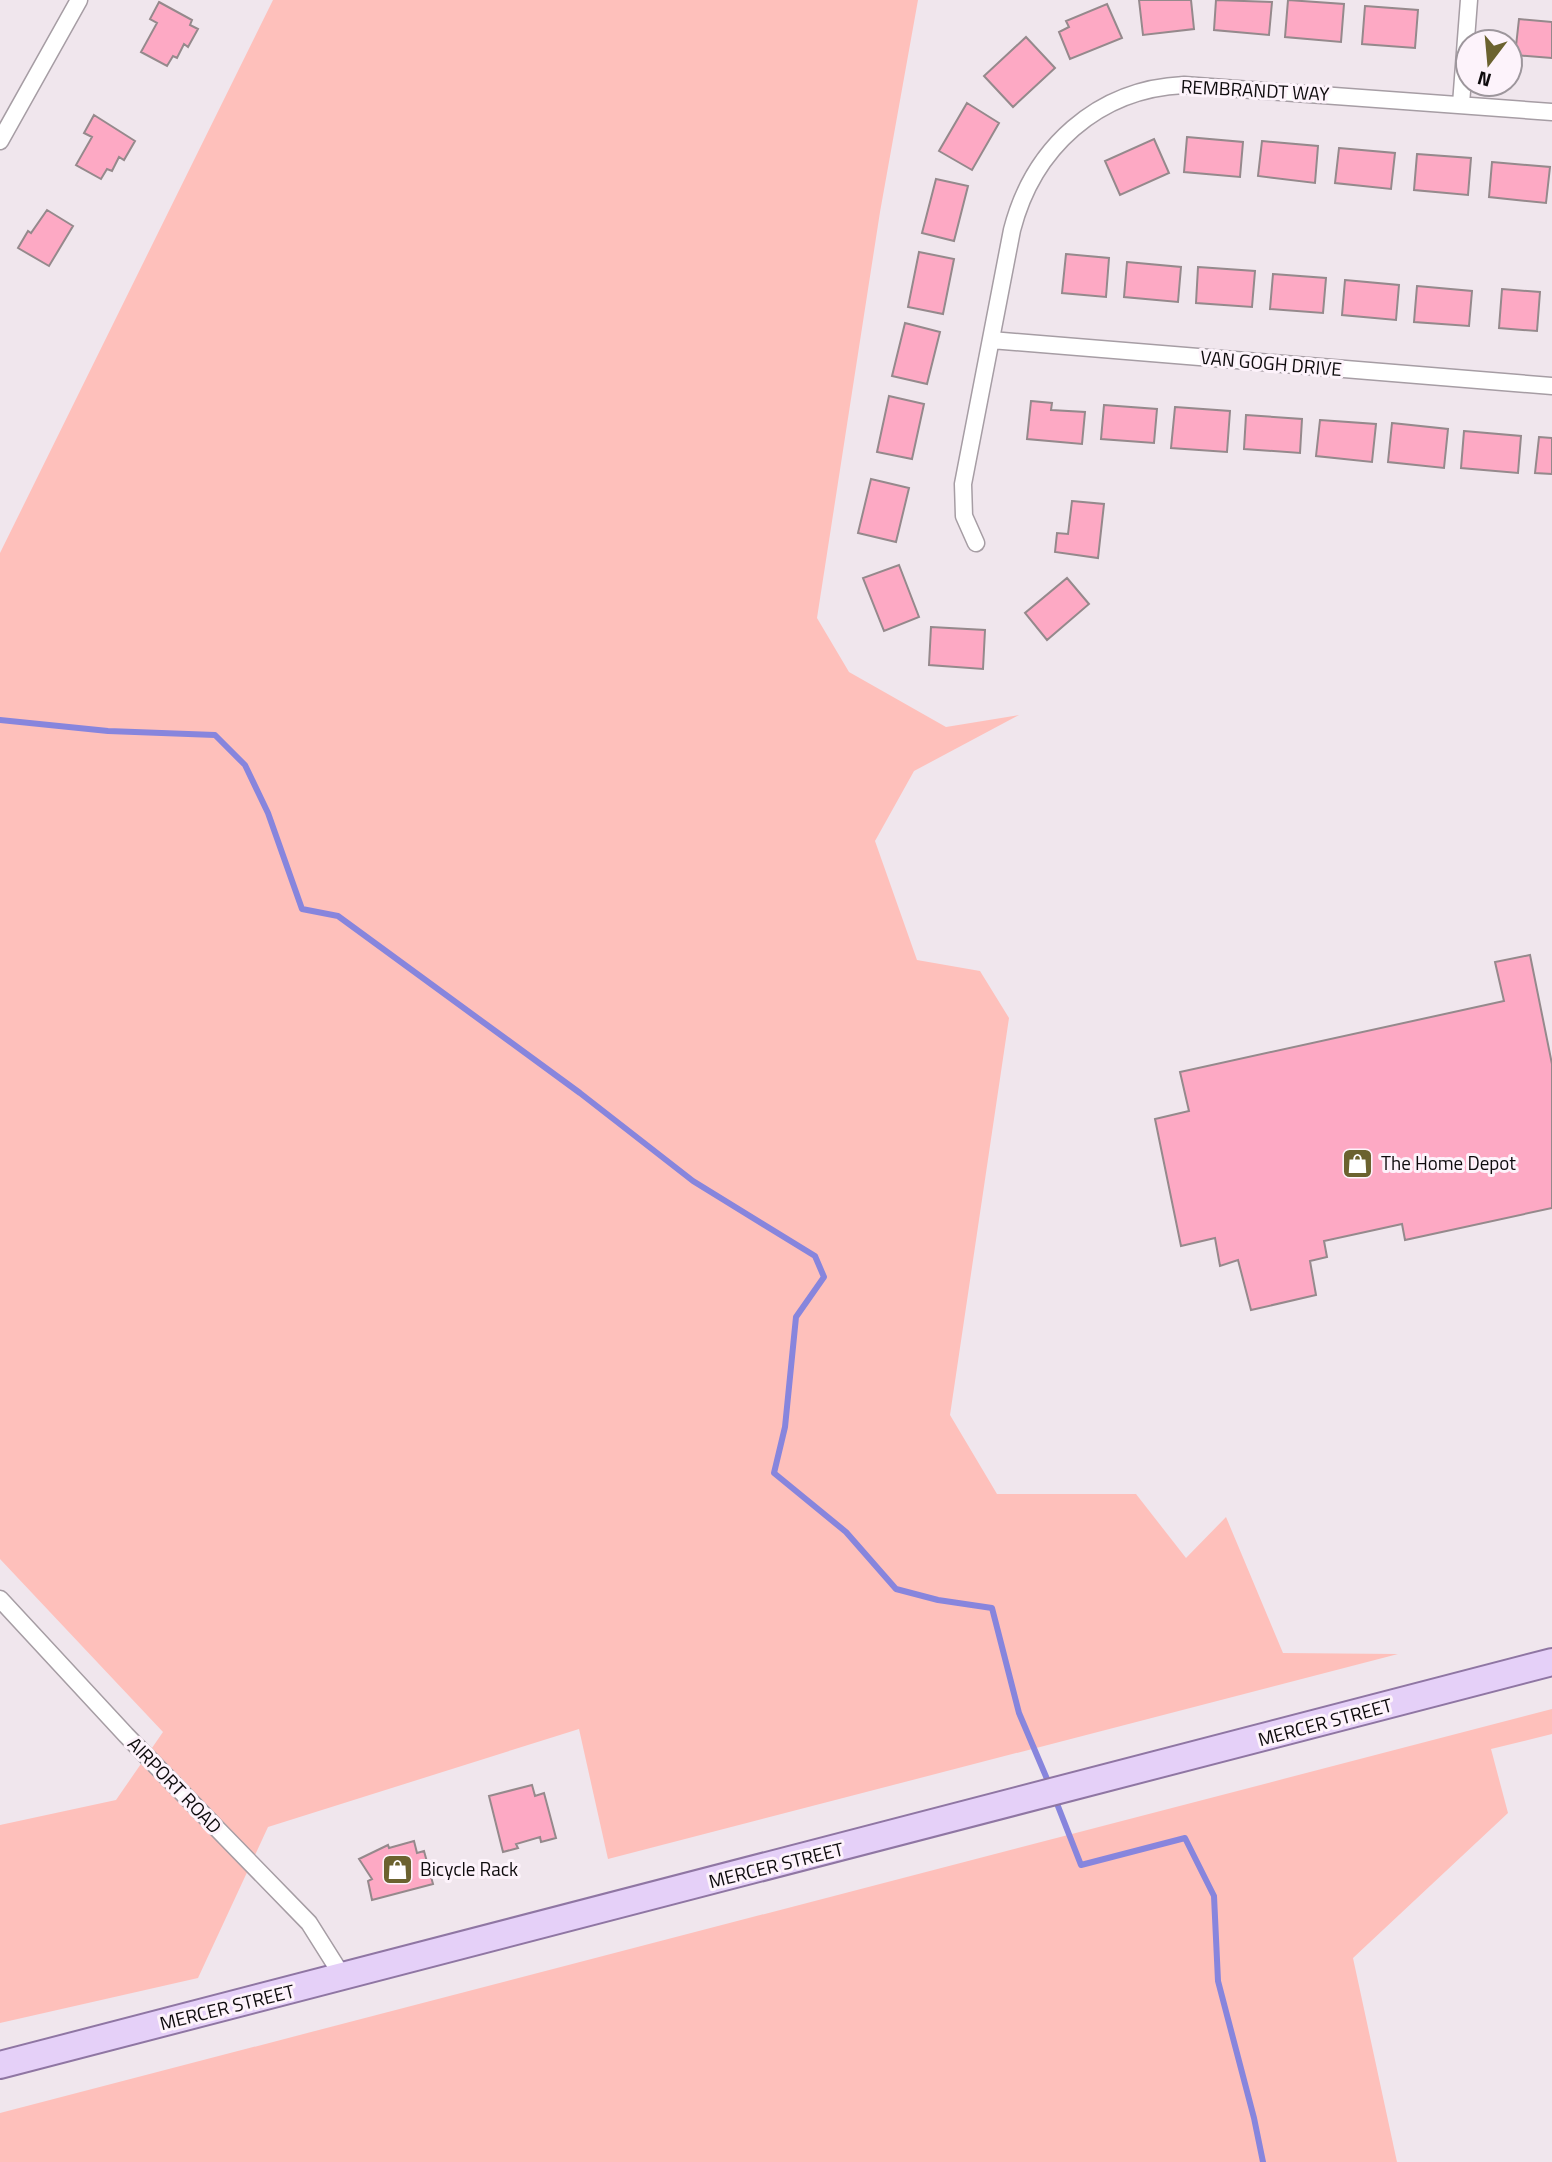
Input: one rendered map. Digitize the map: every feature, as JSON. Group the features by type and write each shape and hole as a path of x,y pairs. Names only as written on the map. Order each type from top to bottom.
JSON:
{"main road":[{"name":"MERCER STREET","path":"0,2066 1054,1794 1552,1662"}],"street":[{"path":"0,141 78,0"},
{"path":"1461,104 1469,0"},
{"name":"REMBRANDT WAY","path":"976,542 964,516 962,491 1012,230 1027,186 1055,145 1086,117 1137,91 1184,85 1552,112"},
{"name":"VAN GOGH DRIVE","path":"990,340 1552,386"},
{"name":"AIRPORT ROAD","path":"0,1599 126,1735 309,1923 343,1977"}],"shaded area":[{"path":"273,0 918,0 880,212 817,618 849,672 946,727 1019,715 914,771 875,841 917,960 980,971 1009,1018 950,1415 997,1494 1136,1494 1186,1558 1226,1517 1283,1653 1398,1654 608,1859 579,1729 268,1827 198,1978 0,2023 0,1825 116,1800 163,1732 0,1559 0,553"},
{"path":"1552,1709 1552,1734 1491,1749 1508,1813 1353,1958 1397,2162 0,2162 0,2113"}],"building":[{"path":"1139,0 1191,0 1194,29 1143,35"},
{"path":"1216,0 1272,2 1269,35 1214,30"},
{"path":"1288,0 1344,4 1341,42 1285,37"},
{"path":"159,2 192,20 190,25 198,29 188,47 184,44 177,58 173,56 167,66 141,52 157,23 150,19"},
{"path":"1107,4 1122,38 1070,59 1059,32 1069,27 1066,21"},
{"path":"1365,6 1418,10 1415,48 1362,44"},
{"path":"1519,19 1552,22 1552,58 1524,56 1524,28 1518,28"},
{"path":"1026,37 1055,68 1013,107 984,76"},
{"path":"967,103 999,123 972,170 939,151"},
{"path":"94,115 135,141 124,160 119,157 112,171 107,169 101,179 76,165 92,137 84,133"},
{"path":"1187,137 1243,142 1240,177 1184,172"},
{"path":"1154,139 1169,173 1120,195 1105,161"},
{"path":"1262,141 1318,146 1315,183 1258,176"},
{"path":"1339,148 1395,153 1391,189 1335,183"},
{"path":"1417,154 1471,158 1468,195 1414,190"},
{"path":"1492,162 1550,167 1546,203 1489,197"},
{"path":"936,179 968,186 954,241 922,233"},
{"path":"47,210 73,226 49,266 18,248 28,231 31,233"},
{"path":"919,252 954,259 943,314 908,307"},
{"path":"1066,254 1109,258 1106,297 1062,293"},
{"path":"1127,262 1181,267 1178,302 1124,297"},
{"path":"1198,267 1255,271 1252,307 1196,303"},
{"path":"1273,274 1326,278 1323,313 1270,309"},
{"path":"1345,280 1399,285 1396,320 1342,315"},
{"path":"1417,286 1472,291 1469,326 1414,322"},
{"path":"1502,289 1540,292 1537,331 1499,328"},
{"path":"905,323 940,332 927,384 892,376"},
{"path":"889,396 924,404 912,459 877,452"},
{"path":"1031,401 1052,403 1051,410 1085,412 1082,444 1027,439"},
{"path":"1104,405 1157,409 1154,443 1101,439"},
{"path":"1175,407 1230,411 1227,452 1171,448"},
{"path":"1246,415 1302,419 1300,453 1244,449"},
{"path":"1320,420 1376,424 1372,462 1316,456"},
{"path":"1392,423 1448,429 1444,468 1388,462"},
{"path":"1464,431 1521,436 1518,473 1461,468"},
{"path":"1539,437 1552,438 1552,474 1535,473"},
{"path":"871,479 909,488 896,542 858,533"},
{"path":"1072,501 1104,504 1098,558 1055,552 1057,533 1068,534"},
{"path":"899,565 919,617 884,631 863,578"},
{"path":"1067,578 1089,604 1047,640 1025,613"},
{"path":"931,627 985,630 983,669 929,665"},
{"name":"The Home Depot","path":"1530,955 1552,1064 1552,1208 1405,1240 1402,1224 1324,1241 1327,1257 1310,1261 1316,1295 1251,1310 1238,1260 1220,1266 1215,1238 1181,1246 1155,1119 1189,1111 1180,1072 1504,1001 1495,962"},
{"path":"532,1785 535,1796 544,1793 556,1838 541,1842 540,1837 516,1844 518,1848 503,1852 489,1796"},
{"name":"Bicycle Rack","path":"414,1841 417,1853 424,1851 433,1884 372,1900 368,1881 372,1879 359,1859 388,1845 389,1848"}],"waterway":[{"path":"0,720 108,731 215,735 245,765 268,813 302,909 338,916 580,1093 693,1181 815,1256 824,1277 796,1317 785,1427 774,1473 846,1532 896,1589 938,1600 992,1608 1019,1713 1050,1786"},
{"path":"1054,1796 1081,1865 1185,1838 1214,1896 1218,1981 1263,2162"}],"place":[{"name":"The Home Depot","path":"1358,1163"},
{"name":"Bicycle Rack","path":"397,1869"}]}
